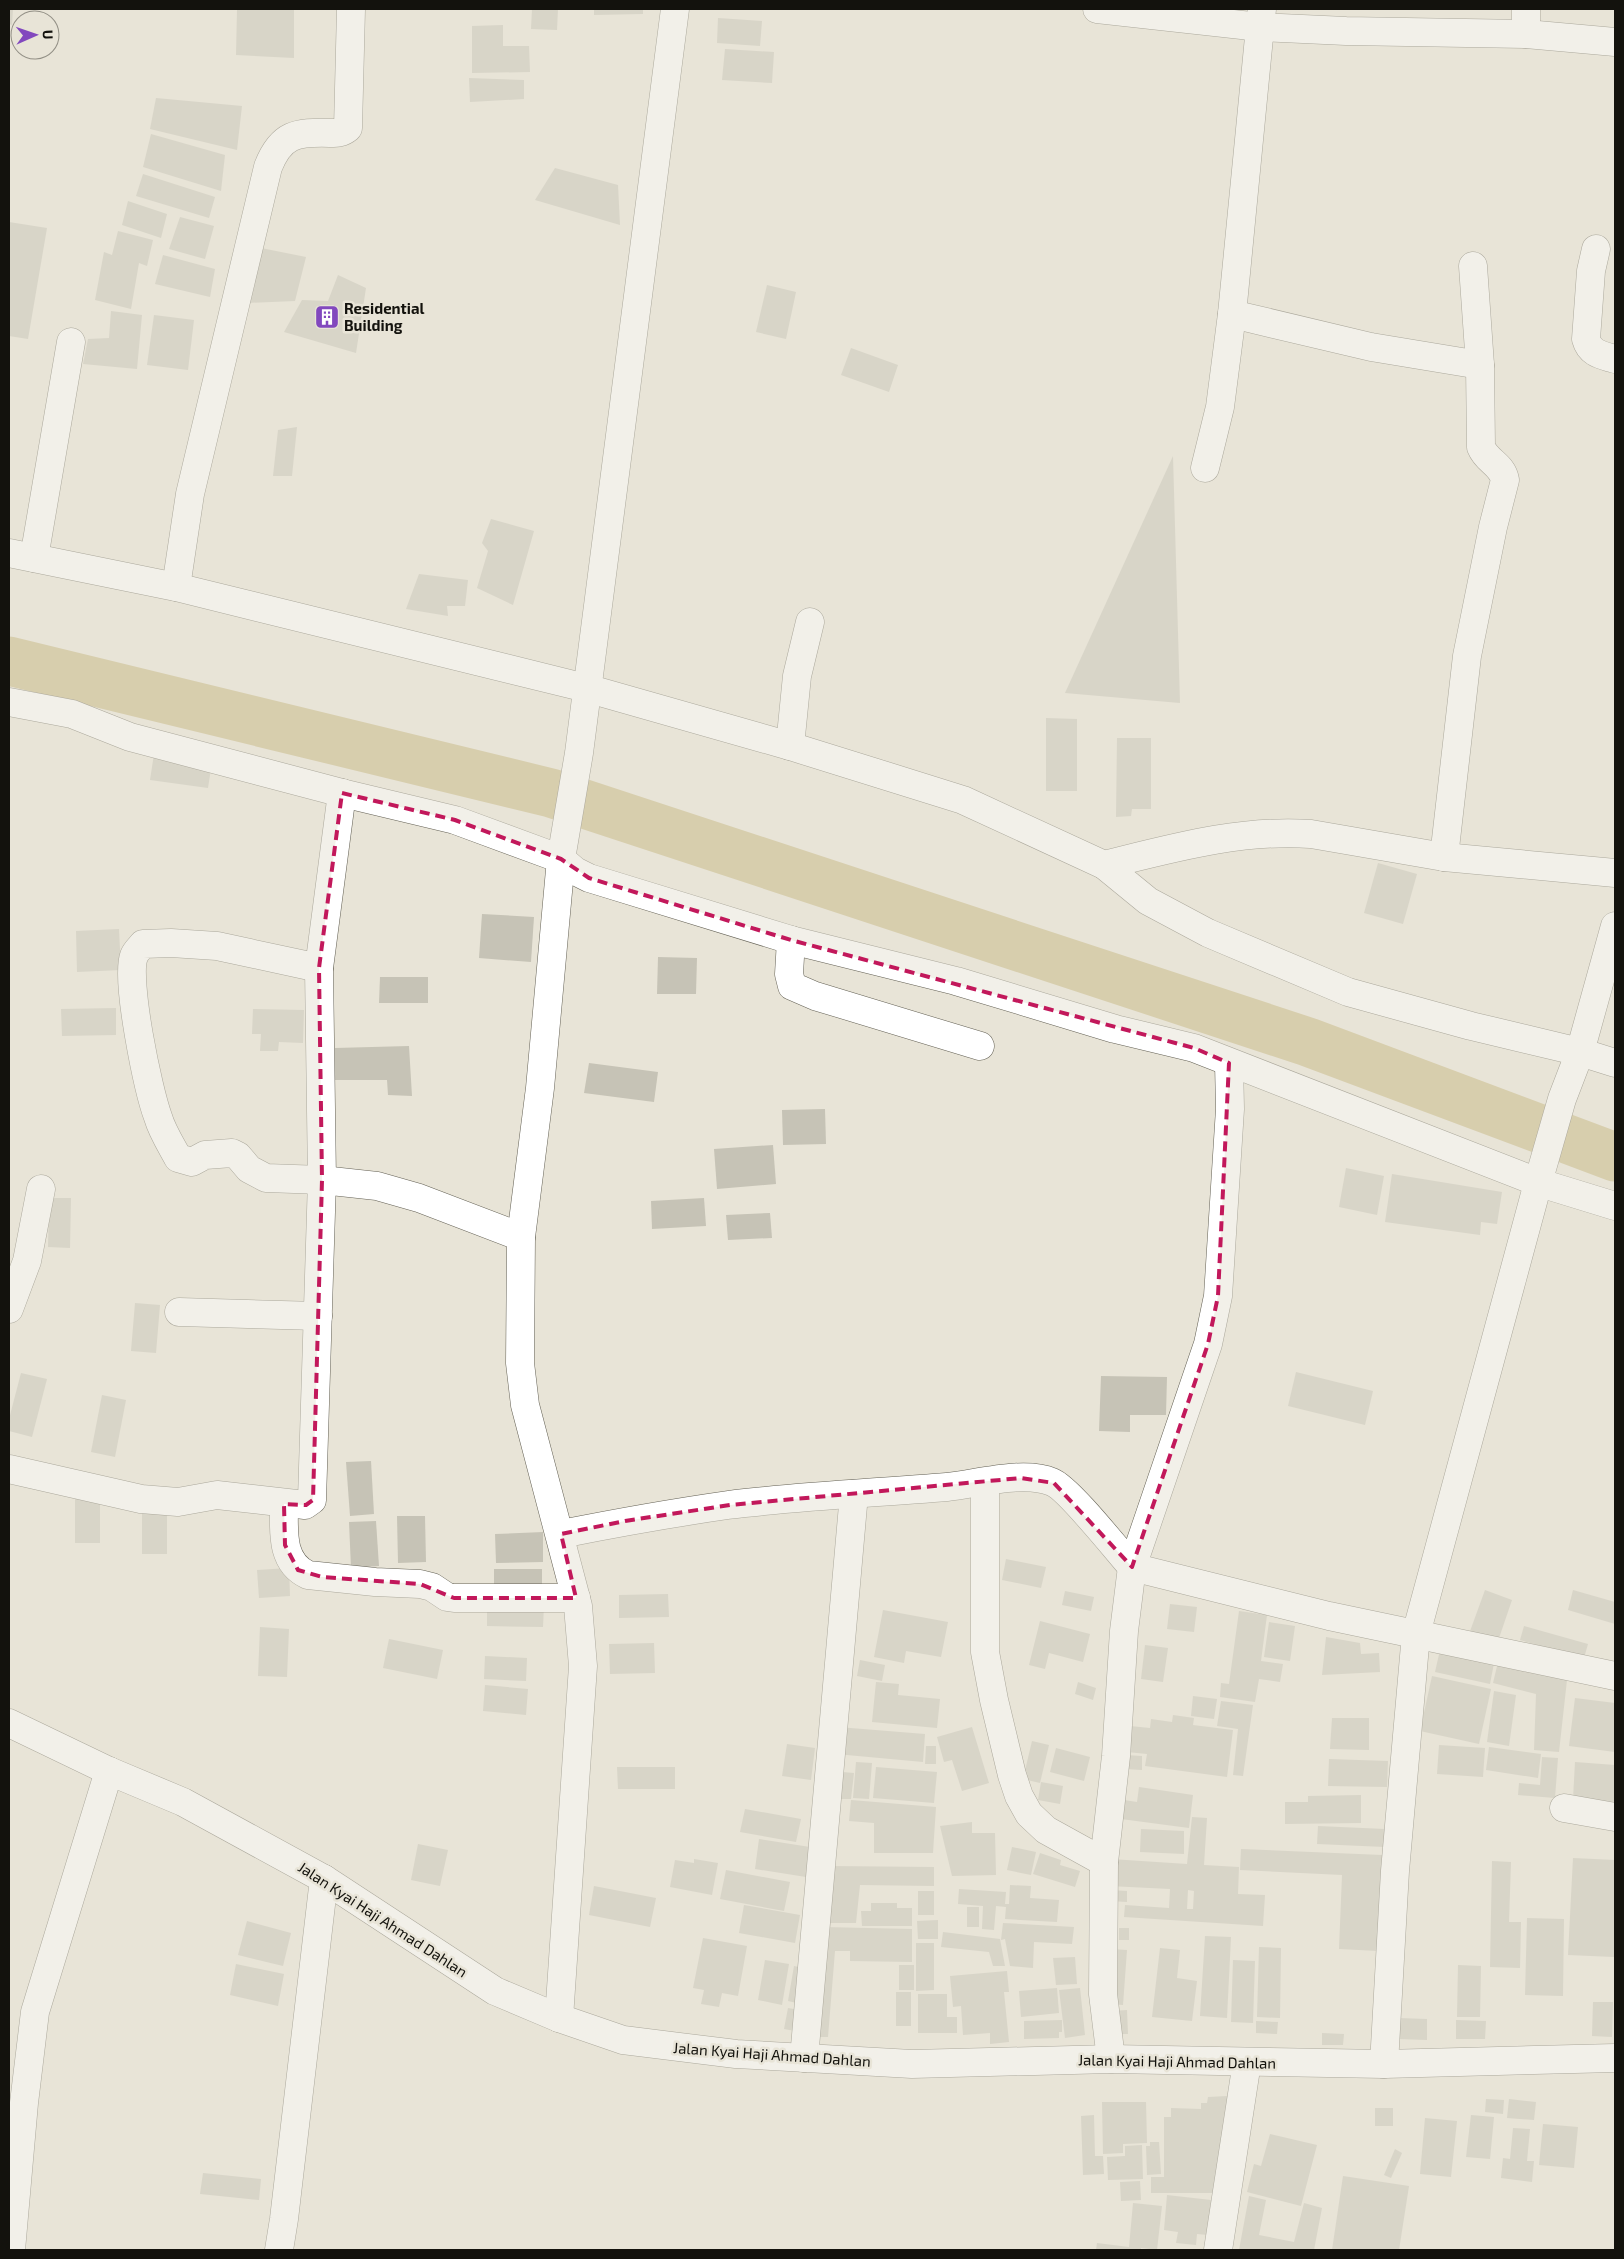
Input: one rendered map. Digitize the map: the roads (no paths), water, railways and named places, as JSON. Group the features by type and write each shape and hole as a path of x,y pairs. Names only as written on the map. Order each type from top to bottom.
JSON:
{"street":[{"path":"176,587 190,494 268,167 279,145 287,138 312,133 338,133 348,128 351,9"},
{"path":"559,2018 583,1666 576,1598 561,1534 525,1405 520,1363 520,1237 540,1088 563,851 579,753 675,9"},
{"path":"1097,9 1261,18 1346,31 1526,22 1615,42"},
{"path":"1205,468 1220,407 1232,314 1261,18"},
{"path":"1596,249 1591,271 1586,339 1588,347 1594,352 1615,358"},
{"path":"1444,857 1467,656 1493,528 1505,480 1504,472 1485,457 1481,447 1480,365 1473,266"},
{"path":"1232,314 1371,347 1480,365"},
{"path":"71,342 22,556 176,587 586,688 790,746 963,800 1104,864 1148,901 1208,933 1348,992 1471,1026 1580,1052 1615,1064"},
{"path":"790,746 796,676 810,622"},
{"path":"9,702 72,714 130,738 455,820 563,851 575,871 589,878 791,940 956,981 1115,1029 1194,1048 1229,1063 1615,1206"},
{"path":"9,1469 140,1499 178,1502 216,1495 305,1505 313,1497 322,1180 319,968 342,793"},
{"path":"1104,864 1214,839 1290,833 1311,834 1444,857 1615,873"},
{"path":"1384,2064 1395,1871 1416,1634 1562,1099 1580,1052 1615,926"},
{"path":"791,940 789,974 792,986 815,996 980,1046"},
{"path":"319,968 217,946 162,943 143,944 134,957 132,973 133,996 147,1077 158,1118 178,1158 192,1162 205,1155 232,1153 238,1156 249,1169 266,1178 322,1180 377,1186 418,1198 520,1237"},
{"path":"1111,2059 1103,1994 1104,1862 1116,1756 1124,1631 1132,1567 1208,1344 1218,1296 1230,1109 1229,1063"},
{"path":"9,1310 27,1261 41,1189"},
{"path":"178,1312 318,1316"},
{"path":"561,1534 625,1521 730,1505 1021,1478 1043,1479 1054,1483 1132,1567 1329,1616 1615,1676"},
{"path":"985,1482 985,1652 994,1700 1012,1775 1019,1796 1029,1814 1046,1830 1104,1862"},
{"path":"804,2058 854,1494"},
{"path":"284,1504 284,1536 288,1556 298,1570 308,1575 374,1582 420,1584 432,1587 447,1597 454,1598 576,1598"},
{"name":"Jalan Kyai Haji Ahmad Dahlan","path":"9,1723 183,1802 324,1879 495,1991 559,2018 623,2040 736,2054 912,2064 1111,2059 1384,2064 1615,2058"},
{"path":"11,2250 24,2103 35,2012 110,1770"},
{"path":"1564,1808 1615,1817"},
{"path":"279,2250 324,1879"},
{"path":"1218,2250 1248,2062"}],"waterway":[{"path":"9,661 551,793 1308,1042 1615,1157"}],"place":[{"name":"Residential Building","path":"327,317"}]}
